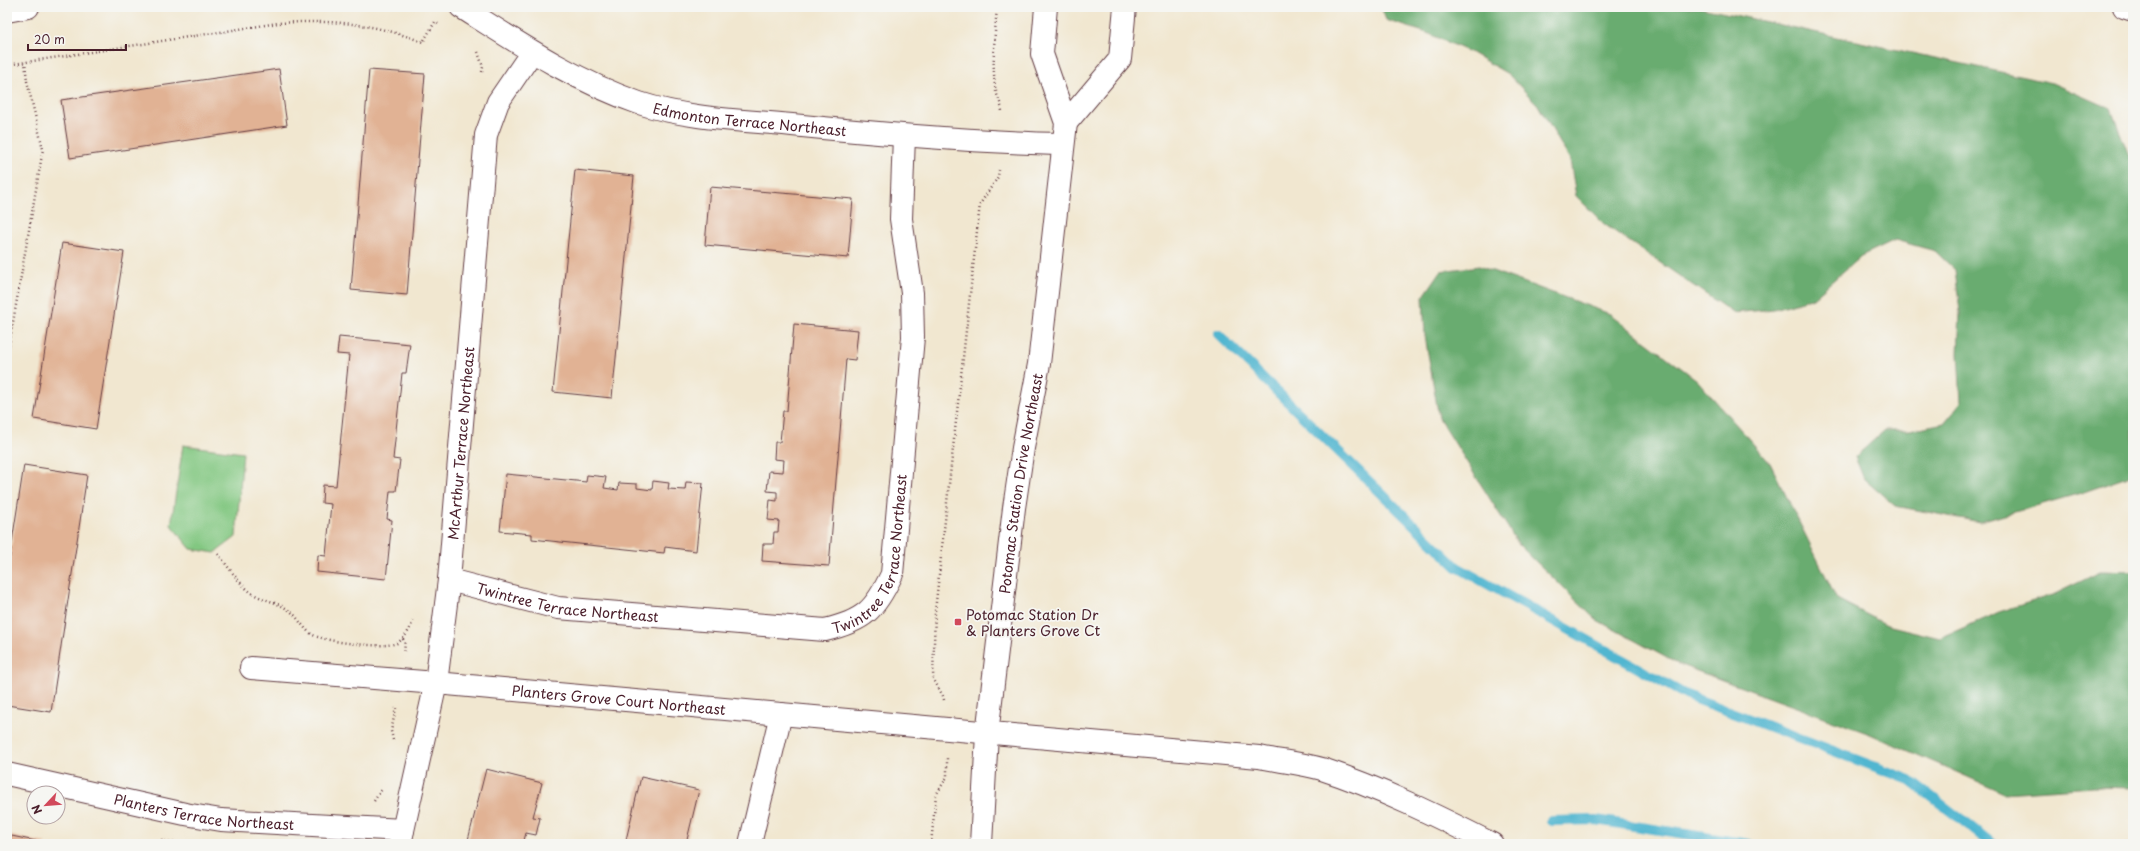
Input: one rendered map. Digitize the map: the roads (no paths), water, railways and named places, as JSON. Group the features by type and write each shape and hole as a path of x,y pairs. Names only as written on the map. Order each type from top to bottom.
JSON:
{"street":[{"path":"7,11 28,7"},
{"name":"Edmonton Terrace Northeast","path":"461,7 532,52 593,84 626,97 683,114 904,136 1002,143 1064,133"},
{"name":"Potomac Station Drive Northeast","path":"980,844 987,734 1014,508 1023,448 1039,364 1064,133 1042,54 1046,7"},
{"path":"1064,133 1120,59 1124,7"},
{"path":"2124,7 2133,10"},
{"name":"McArthur Terrace Northeast","path":"402,837 436,683 449,580 486,135 498,102 532,52"},
{"name":"Twintree Terrace Northeast","path":"449,580 558,608 825,630 847,625 866,613 881,597 892,574 914,337 912,293 901,218 904,136"},
{"name":"Planters Grove Court Northeast","path":"251,668 436,683 987,734 1196,750 1259,757 1321,769 1377,790 1451,823 1492,844"},
{"path":"750,844 781,714"},
{"name":"Planters Terrace Northeast","path":"7,774 185,814 222,820 366,828 402,837"}],"waterway":[{"path":"1218,334 1457,567 1686,695 1910,780 1993,844"},
{"path":"1551,821 1596,820 1749,844"}],"place":[{"name":"Potomac Station Dr & Planters Grove Ct","path":"958,622"}]}
